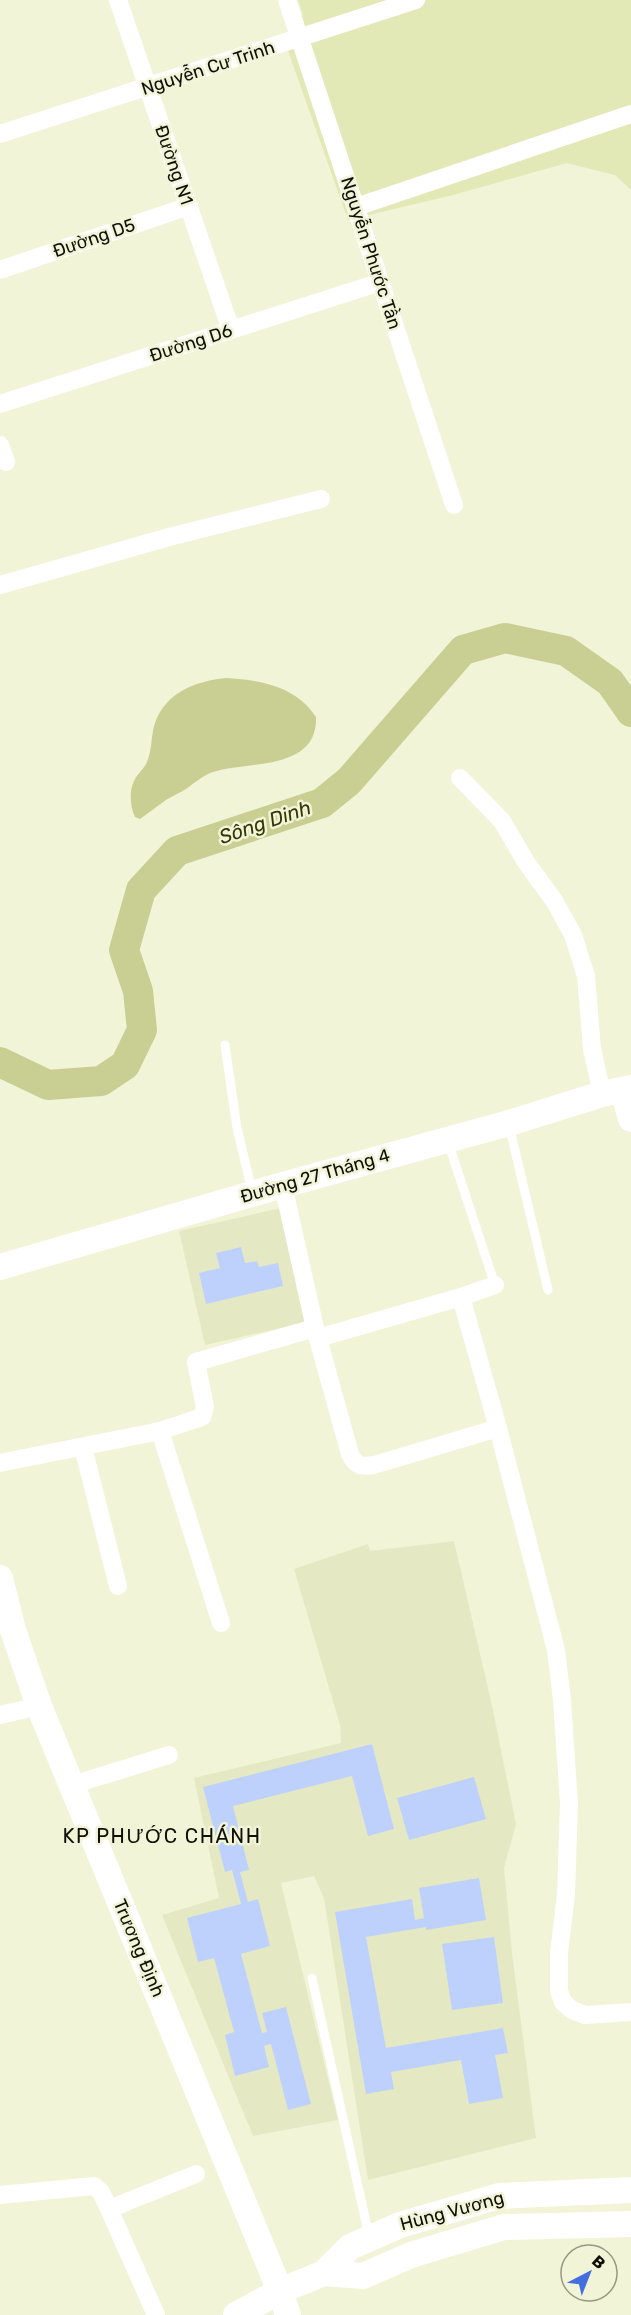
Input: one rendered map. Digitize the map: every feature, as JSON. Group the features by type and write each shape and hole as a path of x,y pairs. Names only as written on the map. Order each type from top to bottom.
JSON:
{"street":[{"name":"Đường N1","path":"118,0 231,330"},
{"name":"Nguyễn Phước Tần","path":"287,0 454,505"},
{"name":"Nguyễn Cư Trinh","path":"0,134 416,0"},
{"path":"356,207 631,116"},
{"name":"Đường D5","path":"0,270 189,206"},
{"name":"Đường D6","path":"0,404 381,282"},
{"path":"0,585 169,537 321,499"},
{"path":"460,778 502,821 526,862 555,902 573,935 586,976 592,1049 619,1091 631,1119"},
{"name":"Đường 27 Tháng 4","path":"0,1267 619,1091"},
{"path":"283,1185 316,1333 354,1463 362,1467 374,1465 498,1428"},
{"path":"0,1463 160,1431 202,1417 205,1407 196,1362 460,1297 495,1285"},
{"path":"460,1297 498,1428 556,1650 561,1690 568,1804 566,1894 559,1953 559,1991 563,2002 572,2010 585,2015 631,2012"},
{"path":"160,1431 221,1623"},
{"path":"83,1447 118,1586"},
{"name":"Trương Định","path":"0,1578 13,1630 39,1706 284,2303"},
{"path":"0,1715 39,1706"},
{"path":"72,1785 169,1755"},
{"path":"109,2209 196,2174"},
{"path":"0,2194 94,2186 109,2209 156,2315"},
{"name":"Hùng Vương","path":"236,2315 284,2303 324,2273 350,2247 400,2224 499,2196 631,2190"},
{"name":"Hùng Vương","path":"324,2273 363,2276 411,2255 504,2228 631,2224"}],"lane":[{"path":"225,1045 237,1128 253,1194"},
{"path":"508,1123 548,1290"},
{"path":"448,1139 495,1285"},
{"path":"312,1978 369,2238"}],"shaded area":[{"path":"298,0 631,0 631,190 615,175 567,163 453,195 348,220 287,48 293,19 303,15"},
{"path":"226,678 264,683 298,698 316,717 314,734 306,747 278,761 210,773 140,819 135,817 131,804 132,785 147,762 154,726 165,705 173,697 192,686"},
{"path":"281,1208 308,1322 205,1345 179,1231"},
{"path":"454,1541 493,1710 516,1824 504,1868 512,1953 536,2138 368,2180 324,1898 314,1876 281,1883 338,2120 253,2136 162,1915 219,1898 194,1778 341,1743 340,1725 294,1569 368,1544 370,1551"}],"building":[{"path":"241,1247 245,1263 257,1261 259,1267 278,1263 283,1286 206,1304 199,1273 220,1268 216,1253"},
{"path":"372,1744 394,1829 368,1836 352,1776 233,1806 249,1870 240,1872 248,1902 258,1899 270,1946 241,1954 262,2033 267,2032 262,2013 286,2007 311,2104 288,2110 271,2044 264,2046 269,2067 235,2076 225,2035 234,2032 214,1958 198,1962 187,1918 241,1904 232,1870 225,1872 203,1787"},
{"path":"474,1777 486,1819 409,1840 397,1798"},
{"path":"479,1878 486,1920 366,1937 386,2048 503,2028 508,2053 495,2055 503,2098 469,2104 461,2060 391,2072 394,2089 366,2094 335,1912 412,1899 415,1920 424,1918 419,1888"},
{"path":"494,1937 503,2003 452,2010 442,1944"}],"waterway":[{"name":"Sông Dinh","path":"0,1062 48,1085 101,1081 125,1065 142,1030 138,991 124,950 141,890 177,851 322,803 349,781 463,650 505,638 566,651 610,682 631,712"}],"district":[{"name":"KP PHƯỚC CHÁNH","path":"162,1836"}]}
